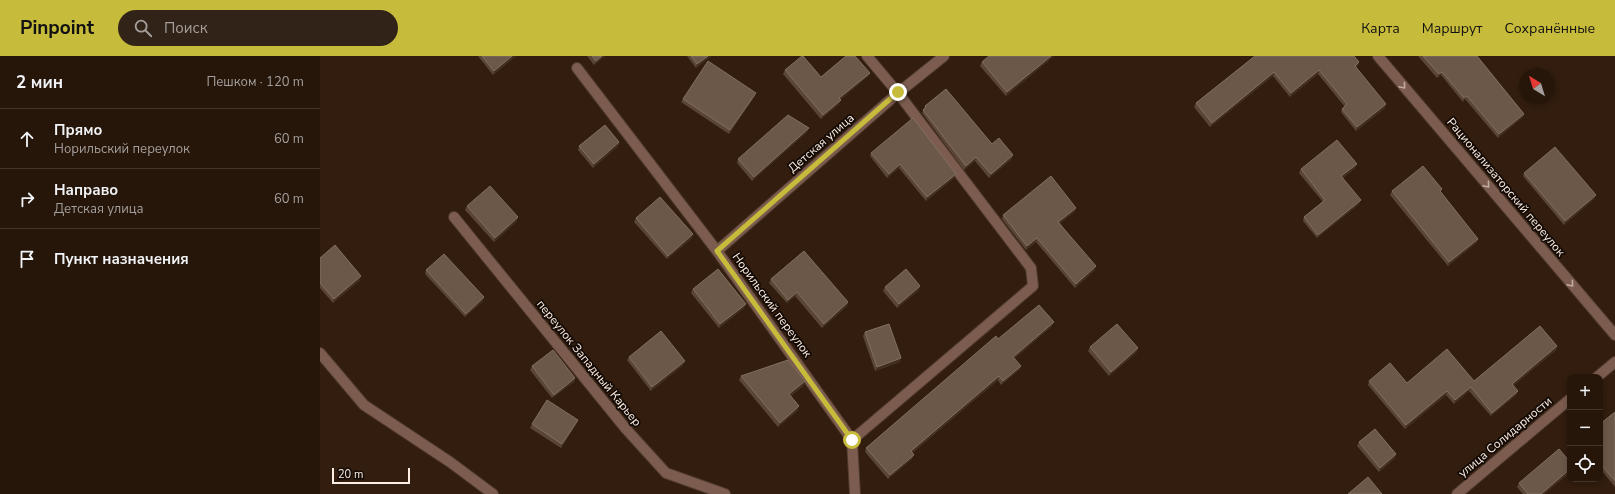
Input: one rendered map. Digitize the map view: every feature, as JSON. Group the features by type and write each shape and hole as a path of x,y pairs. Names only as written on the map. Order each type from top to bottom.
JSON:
{"street":[{"path":"855,494 852,440 1033,286 1031,268 898,92 867,56"},
{"name":"Детская улица","path":"717,251 898,92 944,56"},
{"name":"Рационализаторский переулок","path":"1378,56 1615,335"},
{"name":"Норильский переулок","path":"576,68 717,251 852,440"},
{"name":"переулок Западный Карьер","path":"454,217 626,429 666,473 725,494"},
{"path":"320,353 364,405 450,462 493,494"},
{"path":"1601,374 1615,362"},
{"name":"улица Солидарности","path":"1456,494 1567,402"}],"building":[{"path":"482,56 512,56 494,71"},
{"path":"592,56 602,56 596,61"},
{"path":"691,56 708,56 697,64"},
{"path":"802,56 821,77 846,56 855,56 870,73 839,98 841,100 823,115 785,70"},
{"path":"989,56 1051,56 1007,92 982,62"},
{"path":"1255,56 1354,56 1359,62 1355,66 1386,104 1357,127 1342,109 1347,104 1319,70 1291,93 1274,72 1212,123 1196,103"},
{"path":"1423,56 1477,56 1524,114 1499,134 1467,96 1464,98 1442,72 1439,74"},
{"path":"708,61 756,93 730,130 683,99"},
{"path":"946,89 992,144 999,138 1013,155 991,174 976,157 966,166 923,110 926,107 925,106"},
{"path":"788,115 809,128 754,177 738,159"},
{"path":"913,118 956,174 927,197 900,164 889,174 871,153"},
{"path":"605,125 619,142 594,164 579,146"},
{"path":"1337,140 1357,164 1341,176 1361,200 1318,235 1304,217 1325,200 1301,169"},
{"path":"1555,147 1596,195 1565,221 1524,173"},
{"path":"1423,166 1442,189 1440,191 1478,239 1449,262 1392,191"},
{"path":"1051,176 1076,208 1058,222 1096,266 1076,284 1037,238 1027,246 1003,215"},
{"path":"490,186 518,217 495,238 467,206"},
{"path":"660,197 693,234 668,256 636,218"},
{"path":"335,245 361,276 334,299 320,283 320,258"},
{"path":"804,251 848,302 824,324 797,292 788,300 771,279"},
{"path":"444,254 484,297 466,314 426,270"},
{"path":"718,269 746,304 720,324 693,289"},
{"path":"906,269 920,286 899,304 885,287"},
{"path":"1039,305 1054,322 1013,357 1021,366 1003,381 999,376 911,451 914,455 890,475 866,448 996,336 998,339"},
{"path":"889,324 901,358 877,367 865,332"},
{"path":"1117,324 1138,348 1111,372 1090,347"},
{"path":"1540,326 1557,346 1512,384 1518,391 1492,413 1471,387 1455,400 1447,391 1406,425 1369,381 1390,363 1407,383 1447,349 1474,381"},
{"path":"661,331 685,361 652,387 629,357"},
{"path":"553,350 575,378 554,395 532,366"},
{"path":"788,360 805,381 789,394 799,406 780,423 741,376"},
{"path":"547,400 578,420 562,444 532,424"},
{"path":"1615,412 1615,481 1603,467 1603,422"},
{"path":"1375,429 1396,454 1380,468 1359,442"},
{"path":"1559,449 1567,458 1567,472 1541,494 1528,494 1519,483"},
{"path":"1368,477 1382,494 1348,494"}],"route":[{"path":"852,440 717,251 898,92"}]}
